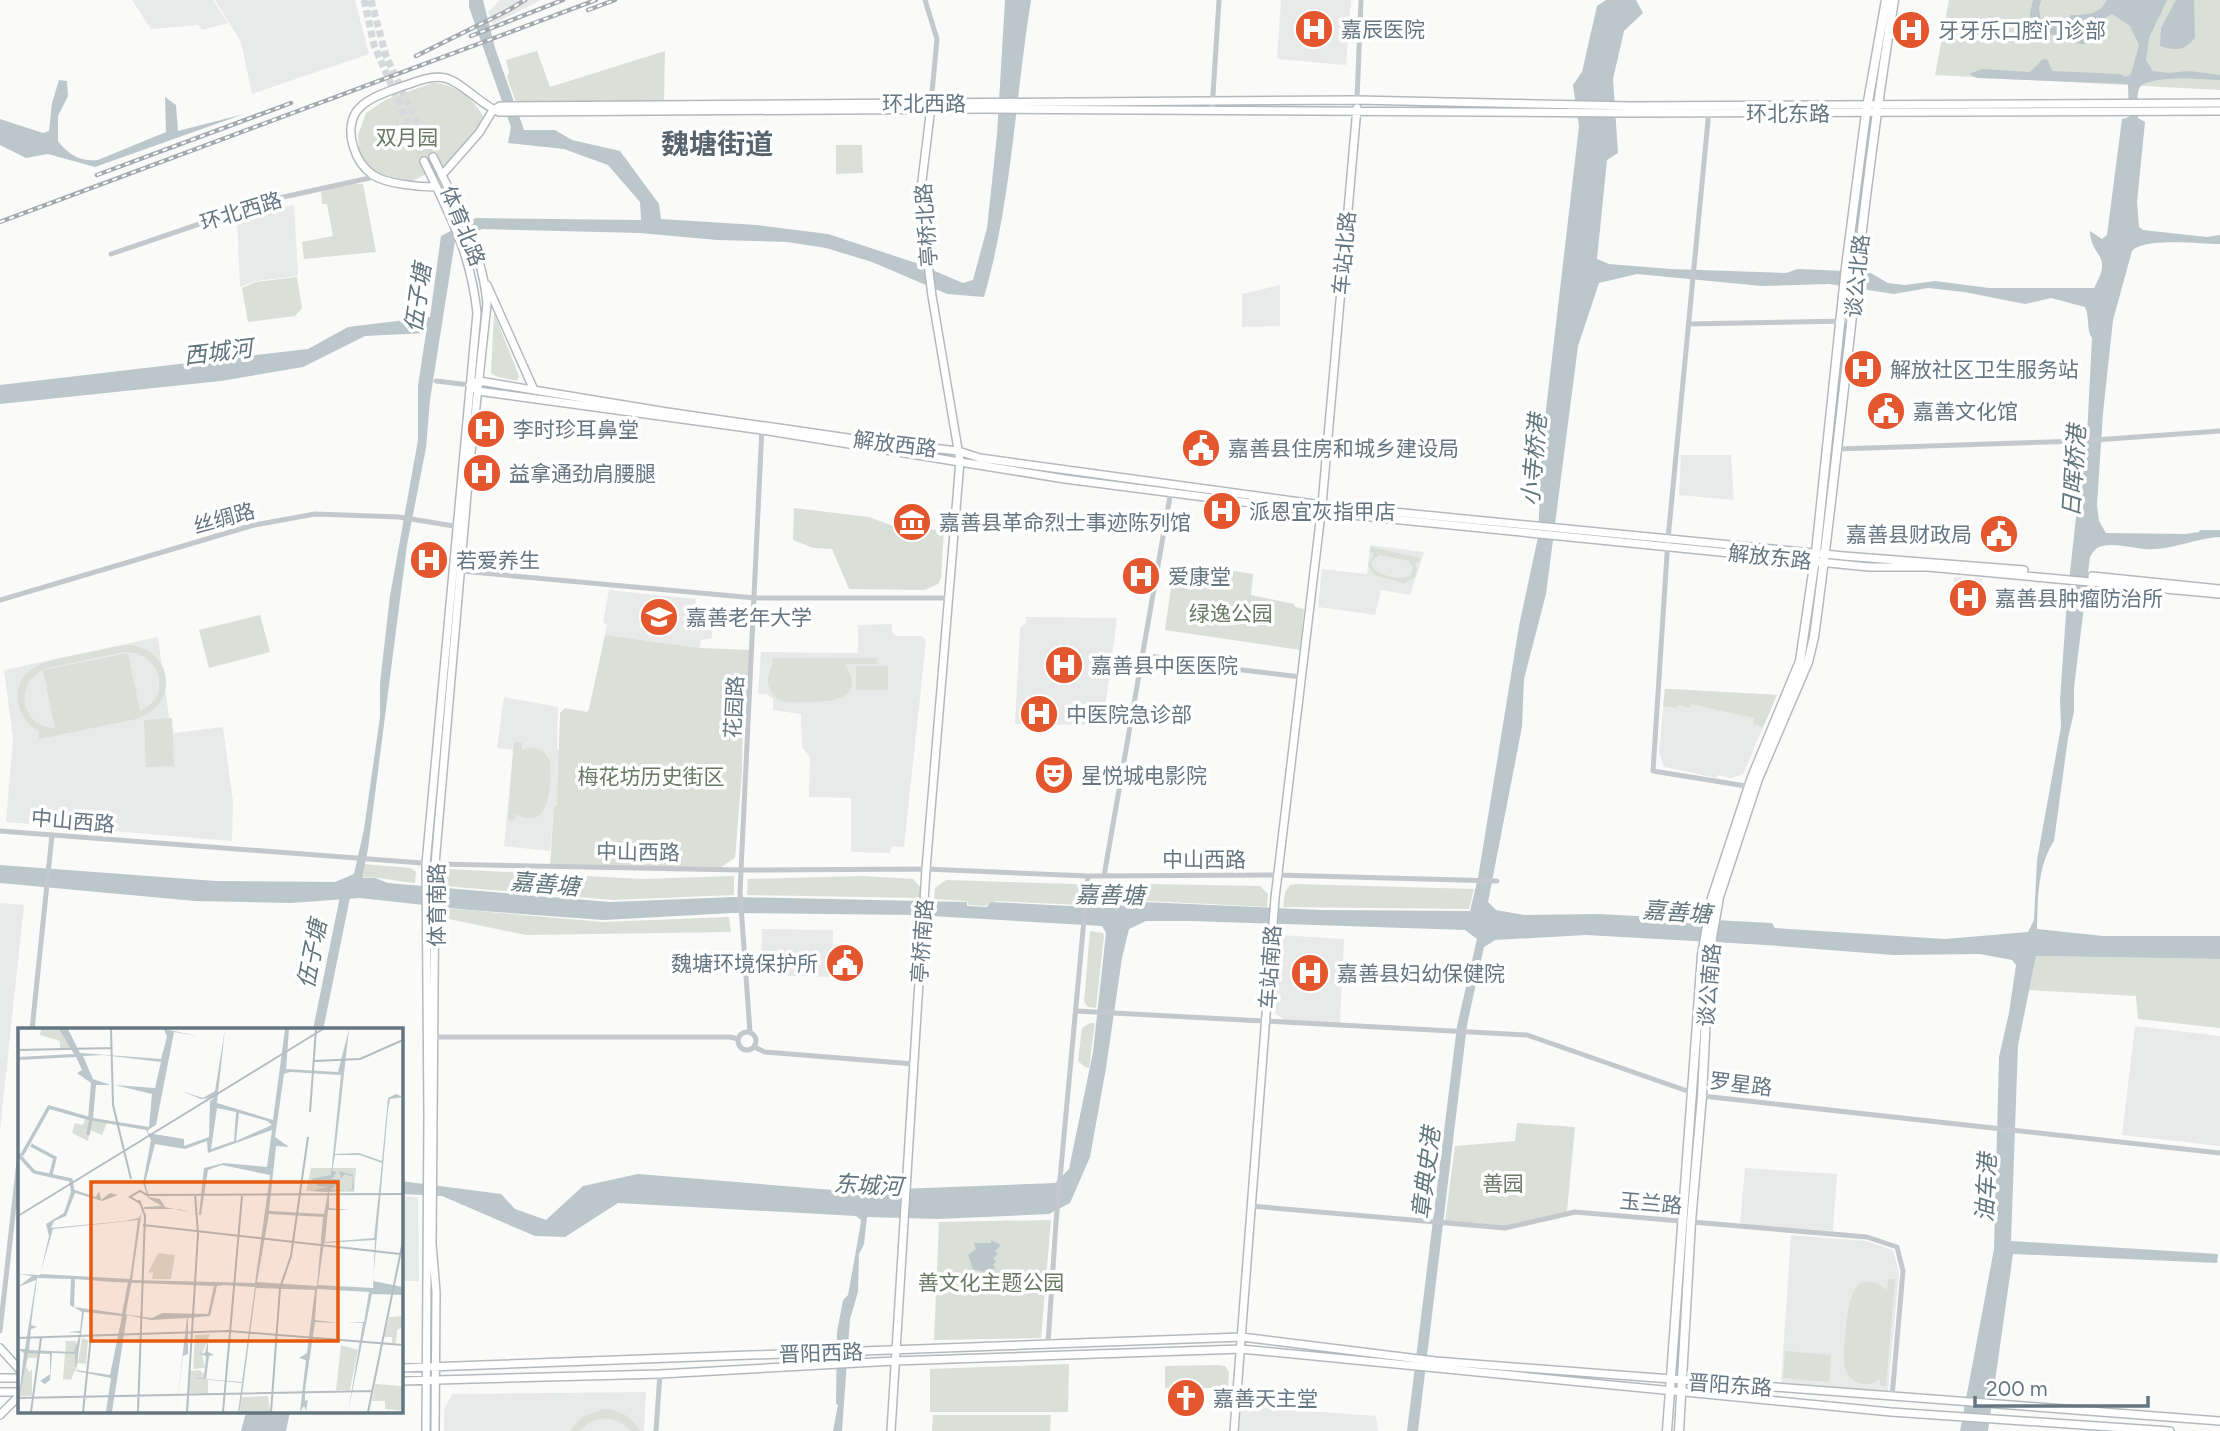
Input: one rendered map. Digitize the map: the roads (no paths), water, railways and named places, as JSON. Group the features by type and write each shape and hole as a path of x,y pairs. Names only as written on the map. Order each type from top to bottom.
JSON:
{"main road":[{"name":"谈公北路","path":"1816,552 1846,267 1886,0"},
{"name":"谈公北路","path":"1826,553 1858,269 1871,109 1894,0"},
{"path":"374,177 359,161 353,144 355,113 374,98 435,77 449,79 497,110 442,175"},
{"name":"环北西路","path":"1028,107 1357,100"},
{"name":"环北东路","path":"1357,100 1631,109 2143,107 2220,103"},
{"name":"车站北路","path":"1322,509 1357,100"},
{"name":"亭桥北路","path":"931,106 920,197 932,296 957,451"},
{"name":"环北西路","path":"497,110 986,106 1356,111"},
{"name":"环北东路","path":"1356,111 1561,107"},
{"name":"环北东路","path":"2143,107 2220,111"},
{"name":"体育北路","path":"433,157 473,243 482,274 487,304 479,381"},
{"name":"体育北路","path":"424,161 464,247 474,285 477,313 470,385"},
{"name":"环北西路","path":"374,177 414,186 436,187"},
{"path":"482,274 534,390"},
{"path":"470,385 479,381"},
{"name":"解放西路","path":"479,381 960,461 1322,509"},
{"name":"体育南路","path":"430,864 460,571 460,527 479,381"},
{"name":"解放西路","path":"470,385 478,391 957,451 980,458 1171,489"},
{"name":"体育南路","path":"426,1431 431,1037 430,864 470,385"},
{"name":"亭桥南路","path":"891,1431 926,869 960,461 957,451"},
{"name":"解放东路","path":"1322,509 1561,533 1816,552 2220,589"},
{"name":"车站南路","path":"1234,1431 1277,875 1322,509"},
{"name":"解放东路","path":"1667,542 1869,567 1928,567 2055,575"},
{"name":"谈公南路","path":"1667,1431 1697,1095 1705,955 1716,897 1752,787 1808,662 1814,637 1819,562 1816,552"},
{"name":"谈公南路","path":"1819,562 1826,553"},
{"name":"解放东路","path":"2102,579 2220,594"},
{"name":"体育南路","path":"429,1215 437,1367 435,1431"},
{"name":"谈公南路","path":"1678,1431 1686,1222"},
{"name":"晋阳西路","path":"402,1368 1242,1337"},
{"name":"晋阳东路","path":"1242,1337 1406,1362"},
{"path":"0,1348 18,1368"},
{"name":"晋阳西路","path":"402,1381 660,1374 894,1361 1241,1349"},
{"name":"晋阳东路","path":"1241,1349 1406,1362 1670,1391 1949,1416 2170,1431"},
{"name":"晋阳东路","path":"1434,1365 2004,1403 2220,1421"},
{"path":"0,1378 18,1378"},
{"path":"0,1392 18,1394"},
{"path":"0,1415 18,1395"}],"street":[{"name":"亭桥北路","path":"925,0 937,39 931,106"},
{"path":"1212,110 1219,0"},
{"name":"车站北路","path":"1357,100 1362,0"},
{"path":"1709,109 1667,542 1654,771 1752,787"},
{"name":"环北西路","path":"111,254 270,200 374,177"},
{"path":"1689,324 1852,321"},
{"path":"436,381 470,385"},
{"name":"花园路","path":"750,1032 740,892 762,428"},
{"path":"1838,449 2081,441 2220,431"},
{"path":"1104,876 1171,489"},
{"name":"丝绸路","path":"0,600 254,525 315,514 399,517 460,527"},
{"path":"460,571 755,598 949,598"},
{"path":"1143,654 1301,677"},
{"name":"中山西路","path":"0,831 430,864 741,870 926,869 1088,876 1277,875 1497,881"},
{"path":"33,1028 52,835"},
{"path":"1048,1344 1056,1222 1088,876"},
{"name":"罗星路","path":"1076,1011 1527,1035 1697,1095 2220,1153"},
{"path":"750,1032 756,1039 754,1047 743,1049 738,1045 738,1039 741,1033 750,1032"},
{"path":"431,1037 738,1039"},
{"path":"754,1047 765,1052 914,1064"},
{"path":"0,1331 18,1172"},
{"name":"玉兰路","path":"1251,1206 1505,1228 1575,1212 1867,1237 1897,1247 1903,1272 1892,1397"},
{"path":"656,1431 660,1374"}],"waterway":[{"name":"伍子塘","path":"318,1028 347,887"}],"tunnel":[{"path":"364,0 374,45 424,161"},
{"path":"371,0 386,56 433,157"}],"railway":[{"path":"416,56 525,0"},
{"path":"471,36 563,0"},
{"path":"0,222 596,0"},
{"path":"588,10 615,0"},
{"path":"97,175 291,103"}],"place":[{"name":"嘉辰医院","path":"1314,29"},
{"name":"牙牙乐口腔门诊部","path":"1911,30"},
{"name":"解放社区卫生服务站","path":"1863,369"},
{"name":"嘉善文化馆","path":"1886,411"},
{"name":"李时珍耳鼻堂","path":"486,429"},
{"name":"嘉善县住房和城乡建设局","path":"1201,448"},
{"name":"益拿通劲肩腰腿","path":"482,473"},
{"name":"派恩宜灰指甲店","path":"1222,511"},
{"name":"嘉善县革命烈士事迹陈列馆","path":"912,522"},
{"name":"嘉善县财政局","path":"1999,534"},
{"name":"若爱养生","path":"429,560"},
{"name":"爱康堂","path":"1141,576"},
{"name":"嘉善县肿瘤防治所","path":"1968,598"},
{"name":"嘉善老年大学","path":"659,617"},
{"name":"嘉善县中医医院","path":"1064,665"},
{"name":"中医院急诊部","path":"1039,714"},
{"name":"星悦城电影院","path":"1054,775"},
{"name":"魏塘环境保护所","path":"845,963"},
{"name":"嘉善县妇幼保健院","path":"1310,973"},
{"name":"嘉善天主堂","path":"1186,1398"}],"district":[{"name":"魏塘街道","path":"717,144"}],"park label":[{"name":"双月园","path":"407,137"},
{"name":"绿逸公园","path":"1231,613"},
{"name":"梅花坊历史街区","path":"651,776"},
{"name":"善园","path":"1503,1183"},
{"name":"善文化主题公园","path":"991,1282"}],"water label":[{"name":"西城河","path":"218,352"},
{"name":"小寺桥港","path":"1534,460"},
{"name":"日晖桥港","path":"2074,471"},
{"name":"嘉善塘","path":"545,884"},
{"name":"嘉善塘","path":"1110,895"},
{"name":"嘉善塘","path":"1677,912"},
{"name":"章典史港","path":"1426,1173"},
{"name":"东城河","path":"868,1185"},
{"name":"油车港","path":"1986,1188"}]}
